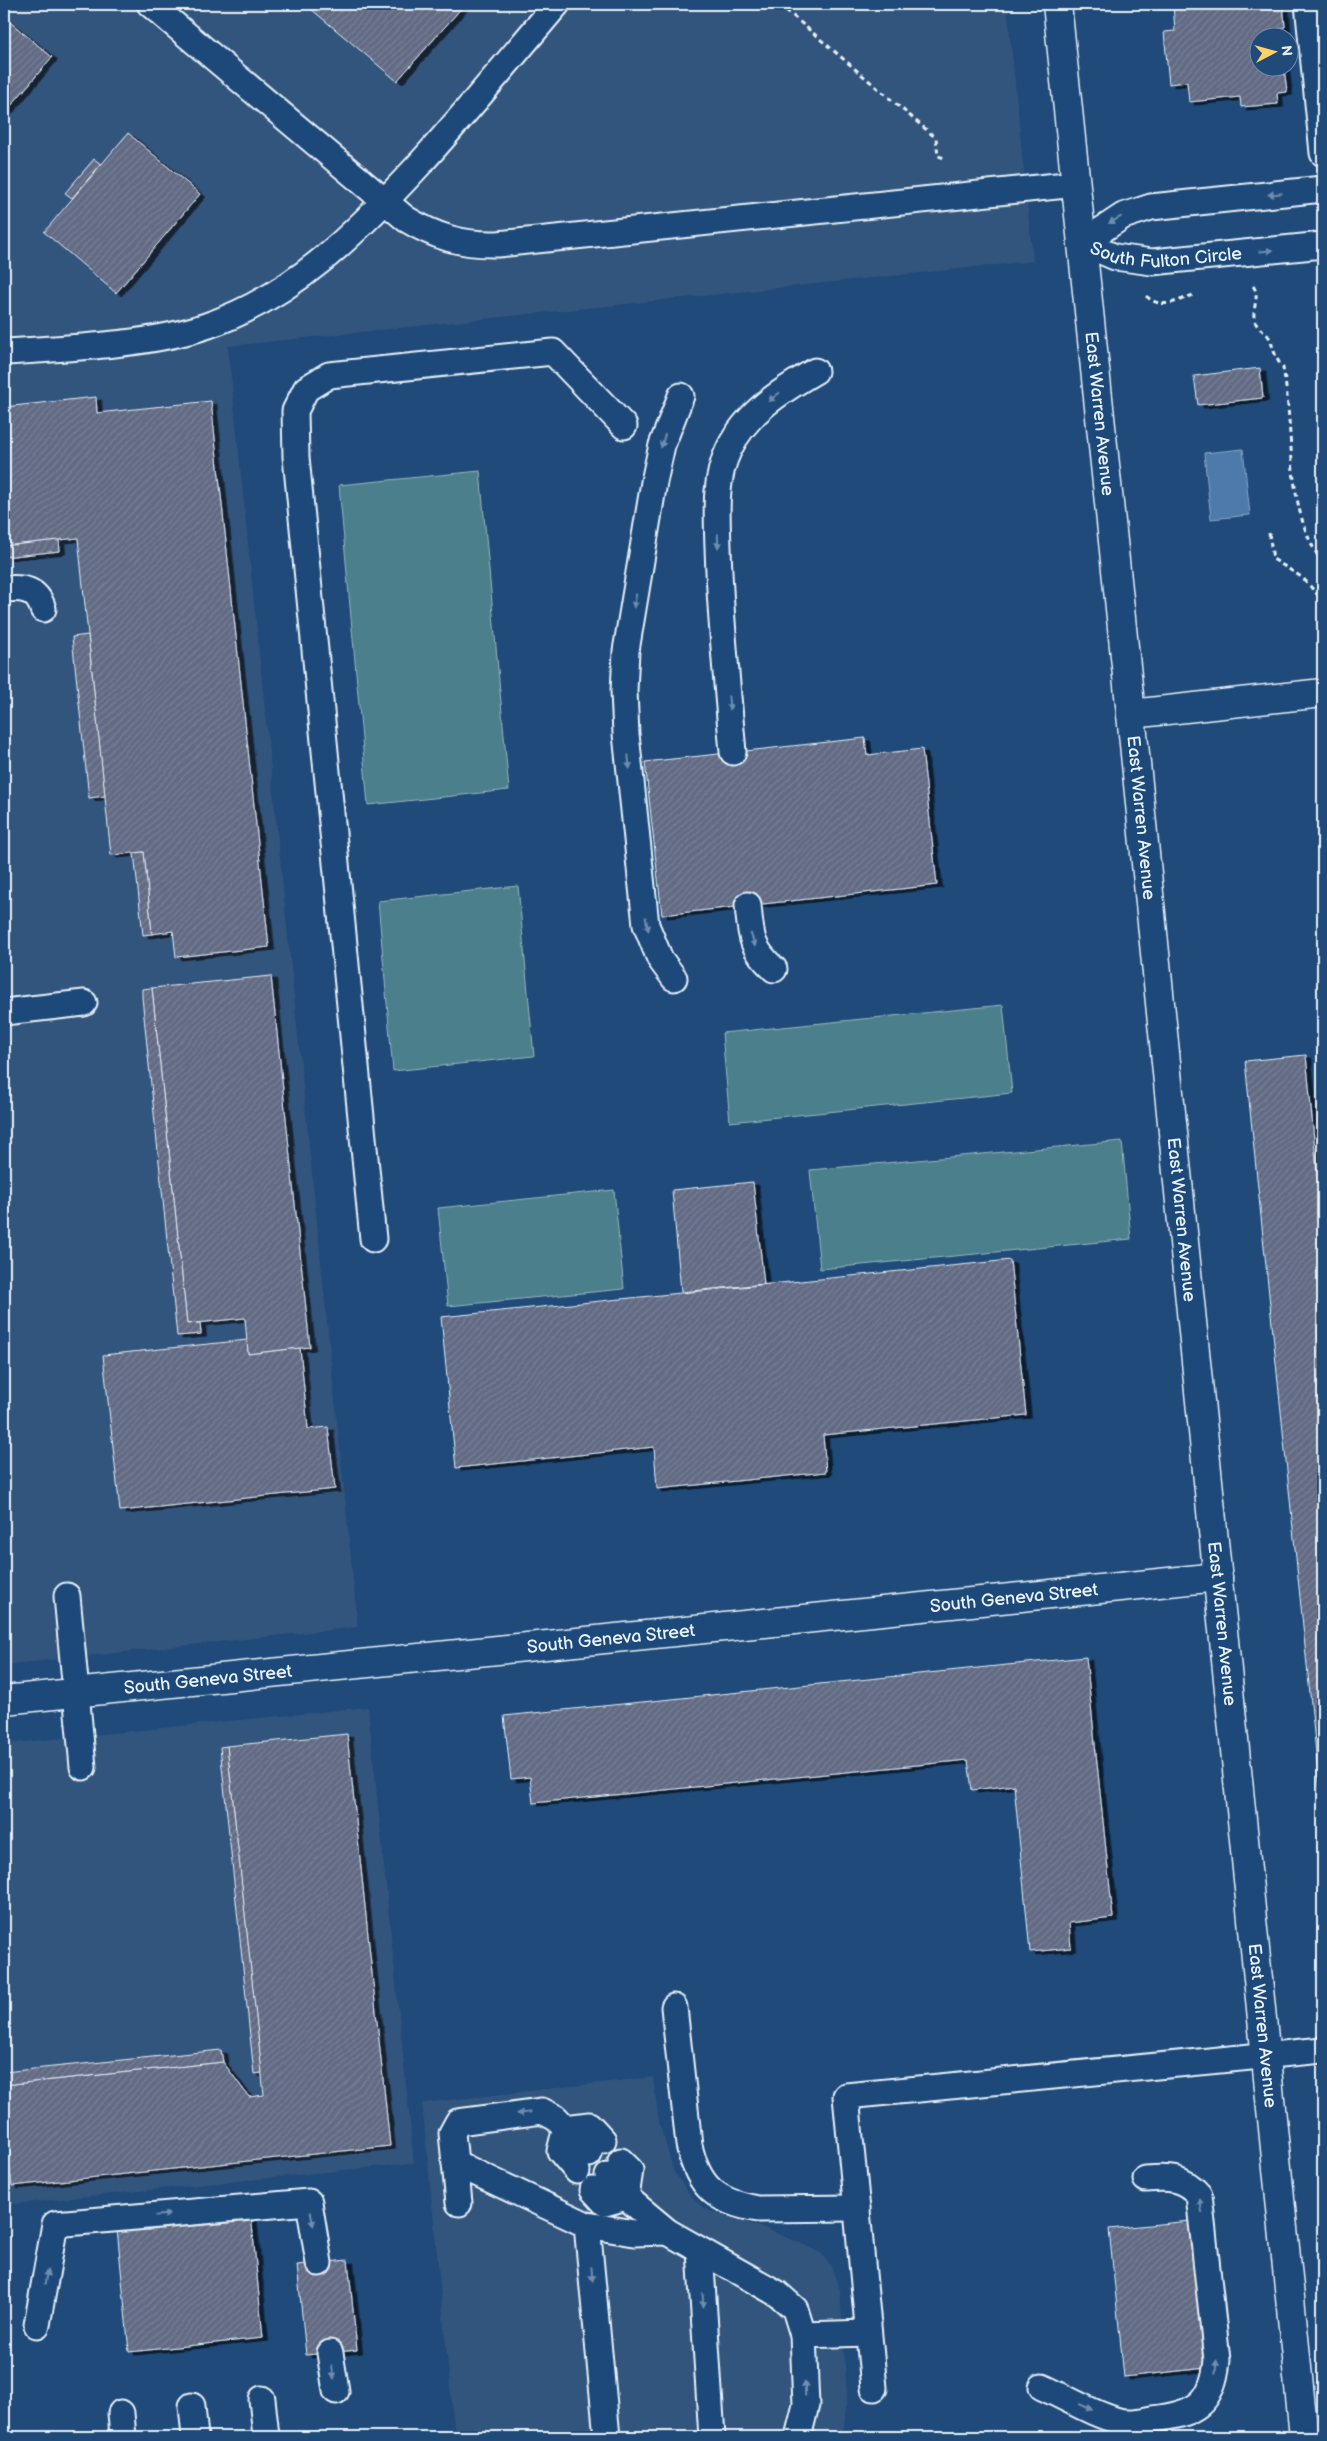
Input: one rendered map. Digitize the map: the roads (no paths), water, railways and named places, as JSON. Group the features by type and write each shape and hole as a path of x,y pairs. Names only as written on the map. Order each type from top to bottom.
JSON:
{"street":[{"name":"East Warren Avenue","path":"1057,4 1131,714 1304,2437"},
{"path":"1131,714 1323,693"},
{"name":"South Geneva Street","path":"4,1700 1218,1577"}],"lane":[{"path":"150,4 406,219 436,236 461,243 489,244 1076,184"},
{"path":"4,352 146,338 191,330 233,316 272,296 304,276 329,255 384,202 432,150 557,4"},
{"path":"1308,4 1323,153"},
{"name":"South Fulton Circle","path":"1082,243 1123,216 1151,207 1323,189"},
{"name":"South Fulton Circle","path":"1082,243 1115,257 1136,262 1169,262 1323,245"},
{"path":"373,1238 296,457 295,411 306,390 329,375 553,352 624,426"},
{"path":"733,752 719,580 717,505 720,474 729,449 744,426 762,406 783,390 815,372"},
{"path":"674,978 660,959 646,925 626,734 624,691 626,651 654,482 662,445 681,396"},
{"path":"4,589 16,588 30,591 37,595 43,609"},
{"path":"748,905 751,935 758,954 774,968"},
{"path":"4,1012 84,1003"},
{"path":"67,1596 83,1767"},
{"path":"674,2007 689,2145 695,2167 705,2185 715,2195 735,2204 758,2209 856,2208"},
{"path":"874,2388 846,2096 1323,2050"},
{"path":"459,2203 452,2133 458,2122 542,2111 556,2118 590,2155"},
{"path":"455,2163 588,2225 634,2233 668,2232"},
{"path":"630,2170 626,2197 605,2203 607,2175 630,2170"},
{"path":"1042,2387 1121,2422 1174,2417 1188,2413 1198,2407 1208,2394 1215,2380 1217,2360 1199,2195 1192,2186 1181,2180 1169,2177 1146,2179"},
{"path":"626,2197 668,2232 778,2294 795,2309 803,2335 806,2405 798,2437"},
{"path":"37,2325 55,2224 309,2202 319,2263"},
{"path":"588,2225 607,2437"},
{"path":"700,2251 712,2437"},
{"path":"803,2335 868,2333"},
{"path":"330,2353 336,2391"},
{"path":"262,2399 266,2436"},
{"path":"192,2406 195,2437"}]}
